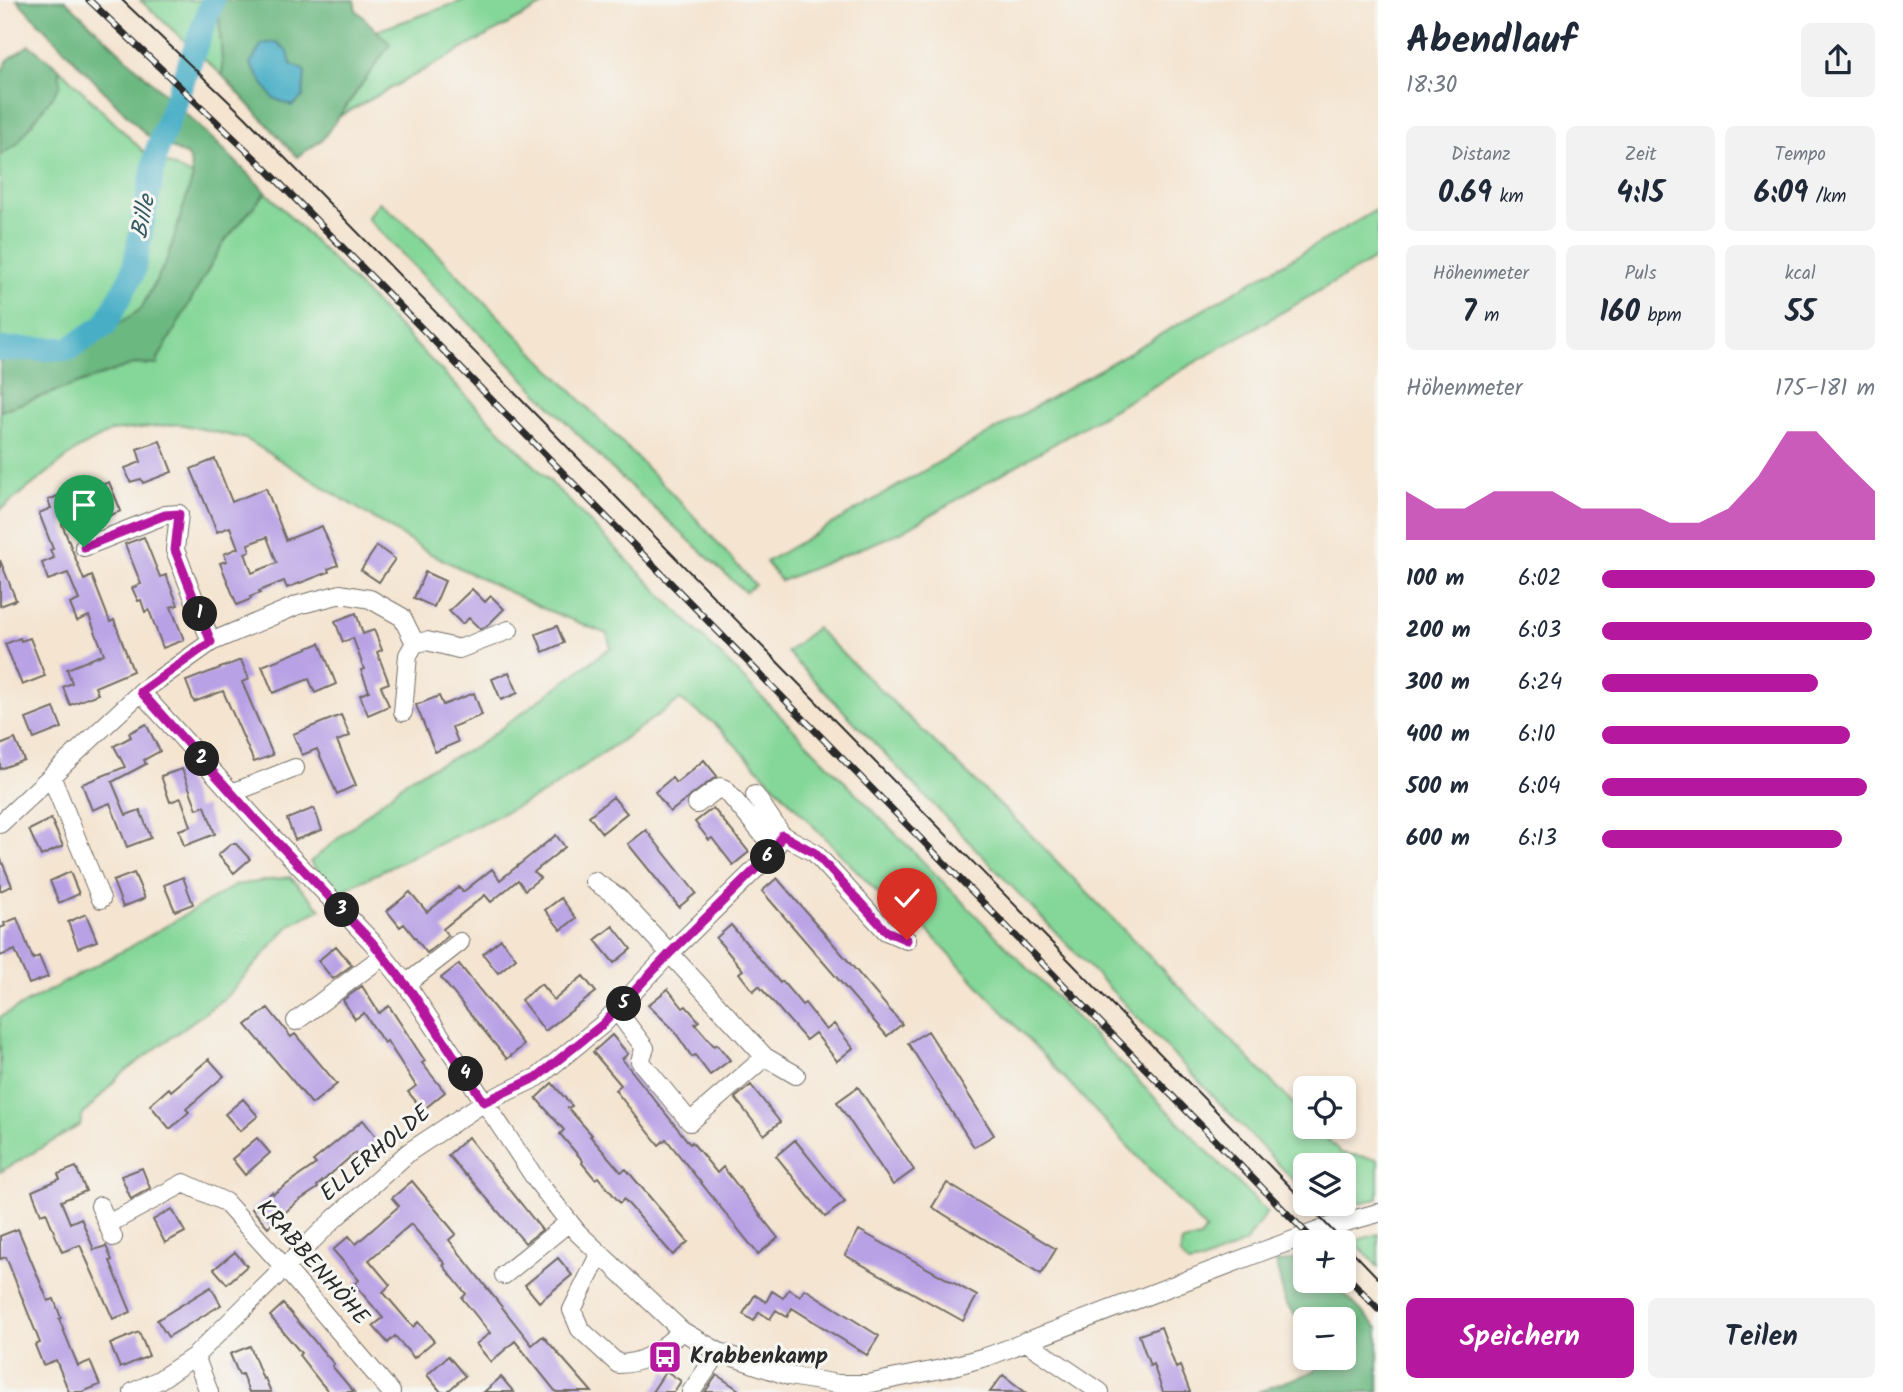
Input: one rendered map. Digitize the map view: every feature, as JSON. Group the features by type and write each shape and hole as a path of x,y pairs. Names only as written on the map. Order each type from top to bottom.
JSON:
{"street":[{"path":"84,547 165,515 179,514 175,550 211,642"},
{"path":"0,824 141,692 211,642 298,606 341,594 370,599 402,617 415,643"},
{"path":"415,643 427,641 458,649 509,630"},
{"path":"403,712 408,655 415,643"},
{"path":"141,692 383,956 406,985 537,1181 569,1222 599,1255 682,1331 719,1352 789,1376 869,1388 989,1356 1305,1236 1378,1213"},
{"path":"232,793 295,768"},
{"path":"51,776 101,899"},
{"path":"697,804 719,787 725,789 778,842 815,853 886,931 907,940"},
{"path":"755,795 778,842"},
{"name":"ELLERHOLDE","path":"133,1392 159,1380 195,1356 409,1152 484,1102 537,1077 617,1011 778,842"},
{"path":"594,881 618,897 765,1057 796,1075"},
{"path":"406,985 460,942"},
{"path":"296,1021 383,956"},
{"path":"617,1011 645,1048 640,1060 690,1122 765,1057"},
{"name":"KRABBENHÖHE","path":"100,1206 110,1231 184,1183 225,1202 391,1392"},
{"path":"504,1275 569,1222"},
{"path":"599,1255 572,1310 580,1329 618,1364 633,1364 654,1355 682,1331"},
{"path":"1025,1341 1100,1392"},
{"path":"691,1392 719,1352"},
{"path":"195,1356 209,1392"}],"green space":[{"path":"17,0 65,0 266,192 223,243 158,359 158,365 133,364 0,411 0,359 67,359 141,309 167,260 193,177 189,157 145,134"},
{"path":"140,0 218,0 223,76"},
{"path":"218,0 354,0 356,10 390,44 322,140 297,157 223,76"},
{"path":"465,0 552,0 340,116 390,44 376,31"},
{"path":"29,45 59,68 60,86 16,145 0,155 0,74 8,60"},
{"path":"59,68 144,152 193,176 167,260 141,309 67,359 0,359 0,149 59,86"},
{"path":"266,192 1267,1212 1245,1243 1202,1262 1188,1264 1180,1254 1182,1242 1200,1238 1206,1230 924,927 886,901 715,724 680,700 545,793 337,893 310,862 411,777 476,747 611,647 607,634 542,608 431,554 246,439 180,424 111,431 78,449 0,510 0,411 133,364 158,365 158,359 223,243"},
{"path":"379,202 414,230 690,512 755,585 745,592 611,468 367,218"},
{"path":"1378,209 1378,257 901,532 781,581 766,562"},
{"path":"816,628 1029,833 1293,1104 1293,1139 1328,1139 1341,1153 1293,1153 1293,1179 787,652"},
{"path":"290,877 321,909 290,925 226,997 120,1075 82,1116 80,1125 0,1172 0,1017 132,946 236,885"},
{"path":"1356,1155 1378,1159 1378,1199 1356,1203"},
{"path":"1378,1234 1378,1267 1356,1243 1356,1240"},
{"path":"1293,1260 1293,1293 1344,1293 1378,1328 1378,1392 1257,1392 1316,1370 1356,1370 1356,1307 1293,1307 1293,1313 1285,1302 1276,1263"}],"water":[{"path":"277,42 288,52 291,64 305,71 303,97 292,106 273,98 250,64 262,44"}],"building":[{"path":"160,441 172,472 143,483 141,479 130,482 125,468 141,462 137,449"},
{"path":"215,459 232,502 266,488 286,540 322,526 338,565 328,569 329,572 287,588 284,581 259,591 260,593 250,597 251,599 237,605 220,563 227,561 224,554 238,548 230,527 217,532 191,469","holes":["267,537 277,563 252,573 245,553 250,551 248,544"]},
{"path":"109,482 121,511 94,522 87,504 96,500 92,489"},
{"path":"67,492 77,518 62,524 84,580 92,576 110,622 114,620 133,671 95,687 98,694 70,705 63,687 72,683 67,669 104,654 89,616 77,621 70,604 79,600 68,573 48,580 42,563 54,558 39,513 51,508 48,500"},
{"path":"144,537 160,577 166,575 178,605 171,607 184,640 163,648 149,610 145,612 141,600 138,601 132,588 141,584 125,544"},
{"path":"377,546 395,559 379,582 361,570"},
{"path":"0,560 16,600 0,606"},
{"path":"425,572 445,581 434,607 414,598"},
{"path":"472,589 485,602 491,596 504,609 487,626 480,629 469,618 462,624 449,611"},
{"path":"356,613 363,634 374,630 382,650 377,652 389,683 381,686 389,706 368,715 360,695 369,691 361,670 364,669 353,638 343,642 335,621"},
{"path":"557,626 564,643 543,652 536,634"},
{"path":"20,638 21,641 30,638 45,676 22,685 5,644"},
{"path":"320,643 336,684 315,693 309,679 273,693 262,666"},
{"path":"241,660 249,679 242,682 273,755 254,762 223,691 194,702 186,681"},
{"path":"509,672 518,693 501,700 492,679"},
{"path":"474,693 482,715 452,727 458,742 435,752 416,705 439,696 443,705"},
{"path":"54,708 62,728 34,739 26,719"},
{"path":"341,715 350,736 337,741 356,785 337,794 317,749 302,755 293,734"},
{"path":"146,724 160,751 144,760 146,764 112,782 126,815 140,810 151,838 127,847 110,803 92,810 82,784 125,767 114,746 131,737 129,733"},
{"path":"15,739 24,760 0,769 0,745"},
{"path":"704,760 717,776 670,812 655,792 672,778 676,783"},
{"path":"182,769 197,809 205,806 215,834 184,846 179,830 191,826 181,798 170,802 161,776"},
{"path":"613,797 627,813 602,833 589,816"},
{"path":"314,808 322,830 295,840 287,819"},
{"path":"713,808 749,852 733,865 712,838 709,840 695,822"},
{"path":"51,819 63,846 41,856 29,830"},
{"path":"646,830 696,893 679,907 628,844"},
{"path":"556,835 565,847 534,872 540,878 525,890 518,880 491,902 485,895 443,929 448,936 427,953 404,924 400,927 387,911 410,892 427,912 459,887 463,892 492,869 500,880"},
{"path":"231,844 236,844 250,859 234,873 218,855"},
{"path":"0,857 12,886 0,891"},
{"path":"70,872 79,894 59,903 50,881"},
{"path":"134,873 145,898 123,907 113,881"},
{"path":"183,877 193,904 175,911 164,885"},
{"path":"777,878 902,1024 887,1036 762,891"},
{"path":"561,898 576,918 561,930 545,910"},
{"path":"86,914 97,941 78,948 68,922"},
{"path":"17,918 33,959 39,956 48,977 29,984 15,950 0,956 0,928 5,926 4,923"},
{"path":"731,925 780,983 782,981 802,1005 805,1003 826,1030 834,1024 853,1048 837,1061 815,1033 806,1040 759,986 753,991 739,973 743,970 716,938"},
{"path":"613,926 631,949 614,963 595,940"},
{"path":"501,939 516,958 498,973 483,954"},
{"path":"336,946 352,965 333,979 318,961"},
{"path":"459,964 524,1045 507,1059 441,978"},
{"path":"583,976 596,992 545,1031 521,1000 541,984 554,1000"},
{"path":"362,986 379,1013 389,1006 425,1061 422,1063 445,1092 423,1110 408,1092 416,1086 387,1041 384,1043 364,1013 355,1019 343,1000"},
{"path":"668,989 683,1008 686,1006 699,1021 695,1024 714,1046 717,1044 730,1060 710,1075 695,1055 692,1057 673,1029 648,1005"},
{"path":"268,1008 291,1037 295,1034 337,1084 312,1104 246,1025"},
{"path":"928,1031 994,1135 974,1147 908,1043"},
{"path":"612,1035 628,1054 622,1059 690,1144 692,1142 717,1173 723,1167 778,1238 758,1254 666,1139 659,1145 615,1090 621,1085 593,1052"},
{"path":"209,1059 224,1076 186,1109 189,1112 170,1129 150,1105"},
{"path":"552,1083 572,1106 568,1108 592,1135 590,1136 621,1172 626,1169 688,1242 673,1255 624,1199 620,1203 598,1177 595,1179 560,1134 564,1130 536,1098"},
{"path":"751,1085 780,1122 764,1135 735,1098"},
{"path":"858,1087 914,1170 893,1185 837,1102"},
{"path":"243,1099 258,1116 240,1131 225,1114"},
{"path":"363,1120 379,1140 358,1157 355,1153 317,1186 318,1188 268,1227 252,1209 272,1192 273,1194 316,1164 313,1161"},
{"path":"468,1137 542,1230 525,1243 448,1155"},
{"path":"257,1138 270,1153 245,1175 232,1159"},
{"path":"795,1140 845,1202 825,1217 776,1156"},
{"path":"76,1167 86,1191 61,1201 70,1223 81,1218 94,1250 106,1246 131,1312 113,1319 80,1245 62,1252 46,1212 41,1214 32,1191 60,1179 58,1174"},
{"path":"142,1168 150,1188 131,1199 121,1176"},
{"path":"412,1181 456,1234 449,1240 532,1345 543,1336 592,1392 556,1392 515,1341 491,1362 476,1344 490,1333 462,1298 466,1294 443,1265 445,1264 411,1224 369,1260 390,1285 383,1292 413,1327 418,1322 434,1341 414,1358 395,1336 388,1343 373,1326 383,1318 354,1284 359,1280 333,1250 349,1236 356,1244 399,1206 392,1198"},
{"path":"947,1183 1056,1249 1041,1274 932,1207"},
{"path":"172,1209 185,1232 165,1243 153,1220"},
{"path":"18,1229 48,1301 54,1299 78,1366 90,1361 100,1385 82,1392 69,1392 56,1360 43,1365 35,1345 40,1343 6,1257 0,1259 0,1236"},
{"path":"859,1230 977,1296 963,1321 845,1255"},
{"path":"235,1252 247,1266 227,1284 214,1269"},
{"path":"558,1258 572,1275 539,1302 525,1285"},
{"path":"211,1287 221,1305 168,1337 157,1320"},
{"path":"789,1289 800,1296 805,1289 879,1336 867,1355 792,1308 787,1317 776,1310 770,1319 759,1312 754,1321 743,1314 755,1295 766,1302 772,1291 783,1298"},
{"path":"283,1304 354,1392 329,1392 321,1383 299,1355 301,1353 270,1316"},
{"path":"1161,1327 1176,1368 1180,1366 1190,1392 1163,1392 1153,1364 1150,1366 1139,1335"},
{"path":"139,1332 149,1356 120,1368 110,1344"},
{"path":"250,1346 271,1392 249,1392 242,1374 239,1375 230,1354"},
{"path":"448,1356 465,1376 447,1392 441,1392 427,1375"},
{"path":"666,1371 681,1381 674,1392 652,1392"},
{"path":"717,1375 742,1392 705,1392"},
{"path":"1003,1375 1025,1392 990,1392"},
{"path":"501,1377 514,1392 484,1392"}],"waterway":[{"name":"Bille","path":"0,349 69,349 105,325 133,273 157,150 213,0"}],"tram line":[{"path":"122,0 245,117 1293,1190"},
{"path":"1319,1216 1378,1278"}],"railway":[{"path":"89,0 265,168 1303,1230"},
{"path":"1356,1286 1378,1309"}],"place":[{"name":"Krabbenkamp","path":"665,1357"}],"route":[{"path":"84,547 165,515 179,514 175,550 211,642 141,692 257,821 372,942 413,994 484,1102 537,1077 603,1024 671,952 773,852 782,835 815,853 886,931 907,940"}]}
